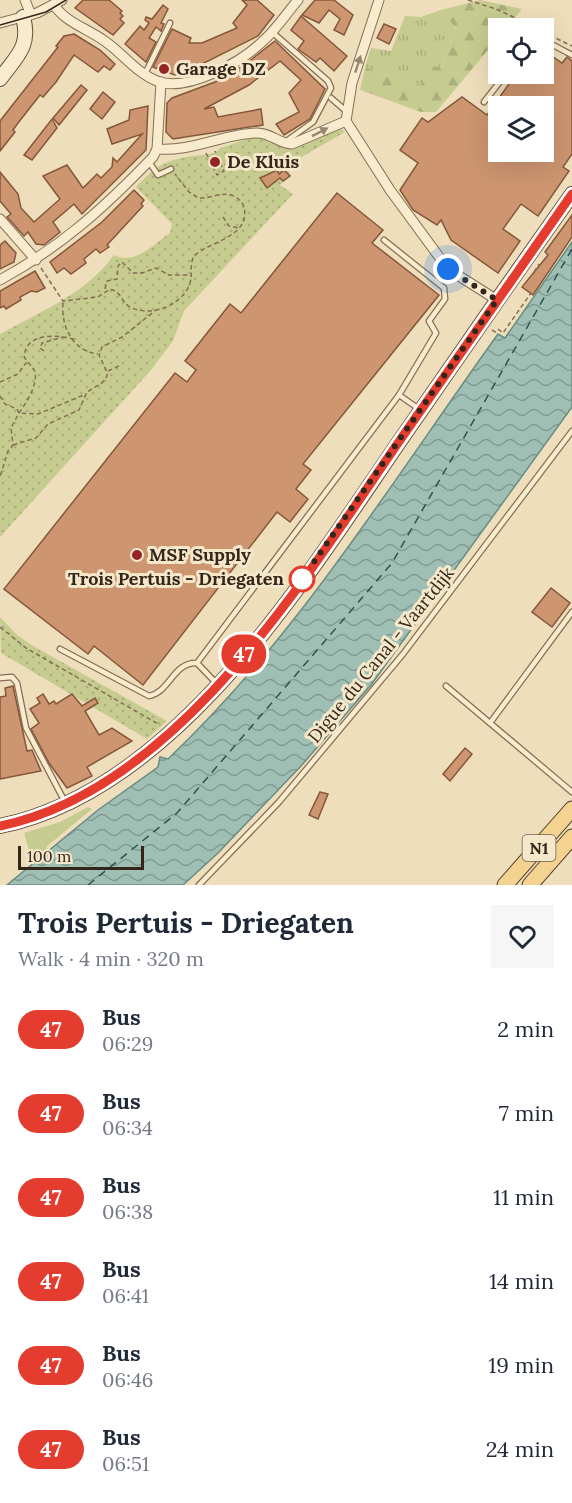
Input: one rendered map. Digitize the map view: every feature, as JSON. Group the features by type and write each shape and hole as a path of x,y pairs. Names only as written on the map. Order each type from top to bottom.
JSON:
{"main road":[{"path":"0,78 27,40 27,16"},
{"path":"0,826 30,818 66,804 132,765 217,684 295,590 572,194"},
{"name":"N1","path":"505,885 572,809"},
{"name":"N1","path":"530,885 572,837"}],"street":[{"path":"25,0 27,16"},
{"path":"0,23 27,16 58,3 62,16 105,40 145,74 161,82 187,82 220,69 251,51 272,32 298,0"},
{"path":"379,0 352,83 346,116 390,190 442,262 455,275 497,300"},
{"path":"0,280 38,263 86,224 149,162 157,149 161,82"},
{"path":"157,149 215,142 254,133 266,134 284,143 299,142 346,116"},
{"path":"0,219 38,263"}],"lane":[{"path":"145,74 170,23"},
{"path":"272,32 328,81 331,88 314,122 284,143"},
{"path":"554,46 572,55"},
{"path":"484,102 498,84"},
{"path":"331,98 346,116"},
{"path":"149,162 158,175 171,169"},
{"path":"60,649 149,696 158,692 182,666 197,663 399,395 436,333 429,321 445,299 446,292 442,285 384,240"},
{"path":"399,395 420,410"},
{"name":"Digue du Canal - Vaartdijk","path":"199,885 279,802 403,654 572,431"},
{"path":"490,723 572,612"},
{"path":"197,663 217,684"},
{"path":"0,678 14,678 26,728 66,804"},
{"path":"446,686 572,792"}],"path":[{"path":"468,0 515,18"},
{"path":"554,37 572,46"},
{"path":"206,153 217,175 224,171 215,151"},
{"path":"106,290 117,291 132,308 158,309 170,306 182,297 191,275 190,264 194,256 240,228 244,221 244,210 238,198 226,194 198,198 189,192 171,169"},
{"path":"223,217 229,226 240,228"},
{"path":"63,301 98,297 106,290 107,281 117,279 118,266 122,262 134,273 156,268 169,275 191,275"},
{"path":"38,263 63,301 63,323 84,351 99,355"},
{"path":"534,272 538,264"},
{"path":"498,329 503,333 531,293"},
{"path":"19,413 38,414 86,394 105,380 107,372 99,355 103,345 122,337 158,309"},
{"path":"491,330 497,333"},
{"path":"13,445 11,428 28,400 34,379 34,371 27,362 24,352 30,342 44,337 74,339"},
{"path":"44,351 40,348 42,343 63,337"},
{"path":"0,382 18,374 27,362"},
{"path":"107,372 121,365"},
{"path":"0,477 8,451 13,445 36,438 53,421 74,414 86,394"},
{"path":"0,396 5,404 17,409 19,413"},
{"path":"0,627 26,648 159,724 164,730"}],"green space":[{"path":"480,0 522,9 514,18 488,18 488,50 436,112 421,112 360,90 365,67 422,87 424,66 441,67 456,29 441,10"},
{"path":"441,10 456,29 441,67 422,87 365,67 371,48 391,51 405,16 421,17"},
{"path":"340,127 345,132 286,166 291,176 280,185 293,194 184,311 173,341 151,370 0,537 0,334 77,291 114,255 121,258 136,256 170,233 172,224 136,187 163,164 180,158 215,153 220,148 250,138 262,137 285,145"},
{"path":"0,617 17,635 33,646 167,721 147,739 1,653"},
{"path":"88,807 92,809 46,847 49,851 33,863 24,833 60,822"}],"water":[{"path":"572,242 572,407 371,685 301,766 218,853 183,885 7,885 98,810 158,767 160,757 168,759 260,661 342,555 498,334 505,338"}],"building":[{"path":"83,0 109,0 122,11 120,13 123,16 120,19 124,23 113,35 75,8"},
{"path":"242,0 257,0 274,15 258,36 186,72 175,75 153,67 172,29 191,38 189,43 202,43 237,28 233,23 247,5"},
{"path":"315,0 334,0 353,15 344,35 334,30 340,19 329,10 319,23 302,15"},
{"path":"163,5 168,9 161,23 164,24 161,31 156,27 149,38 156,42 146,62 125,44 140,26 144,30 149,23 145,20 146,17 152,19"},
{"path":"301,16 347,56 334,71 320,58 316,62 298,49 304,41 291,30"},
{"path":"384,24 396,29 389,44 377,38"},
{"path":"74,34 100,50 115,64 110,70 104,66 98,72 74,55 56,82 43,97 40,95 18,123 13,130 15,132 0,151 0,121 58,47 56,46 64,36"},
{"path":"275,41 325,89 310,119 284,135 276,124 299,112 289,93 301,80 280,61 249,85 204,109 214,107 218,117 261,109 263,125 173,139 166,132 167,103 172,98 215,82 243,66"},
{"path":"567,57 572,61 572,154 563,167 569,171 538,216 521,204 503,229 520,241 498,273 451,240 441,220 437,225 413,210 400,190 418,163 400,150 422,118 428,122 462,97 488,114 488,162 554,162 554,96 500,96 509,84 554,84 554,58 562,63"},
{"path":"81,85 87,90 59,125 53,118"},
{"path":"103,92 115,102 102,119 90,109"},
{"path":"148,106 146,150 82,214 74,204 53,222 60,232 44,245 36,244 28,232 24,236 7,217 11,214 0,201 0,172 18,194 21,208 34,222 60,199 43,176 67,165 83,188 97,174 101,178 112,167 113,158 117,162 142,134 112,144 107,129 129,120 130,110"},
{"path":"52,119 57,128 32,160 24,155"},
{"path":"277,170 279,174 284,170 290,176 283,181 280,178 267,188 260,178"},
{"path":"134,190 144,200 141,204 143,206 107,245 109,247 100,253 96,249 84,259 86,263 71,274 64,268 57,273 50,262 102,222"},
{"path":"337,193 383,230 372,243 439,295 303,464 311,470 296,489 308,499 290,522 277,512 143,685 94,646 88,654 4,589 175,373 187,382 196,370 185,361 230,304 241,313"},
{"path":"572,215 572,237 533,295 522,287 548,255 545,252"},
{"path":"5,241 16,253 14,262 0,269 0,245"},
{"path":"35,271 45,288 37,292 31,291 6,309 4,306 0,308 0,291"},
{"path":"551,588 570,603 552,627 532,612"},
{"path":"13,686 27,751 32,750 41,771 0,779 0,697 6,696 5,688"},
{"path":"43,694 49,704 54,701 56,704 72,694 82,706 95,698 98,703 85,711 99,735 112,728 132,741 87,767 92,776 67,788 49,763 31,729 39,723 30,709 40,703 37,698"},
{"path":"465,748 472,754 450,781 443,774"},
{"path":"320,792 328,794 318,819 309,815"}],"ferry route":[{"path":"88,885 177,813 392,563 572,249"}],"tram line":[{"path":"0,25 46,12 66,0"}],"bus line":[{"name":"47","path":"0,826 52,810 117,776 159,742 233,667 271,622 321,554 572,194"}],"place":[{"name":"Garage DZ","path":"164,69"},
{"name":"De Kluis","path":"215,162"},
{"name":"MSF Supply","path":"137,555"},
{"name":"Trois Pertuis - Driegaten","path":"302,579"}],"route":[{"path":"302,579 497,300 448,269"}]}
